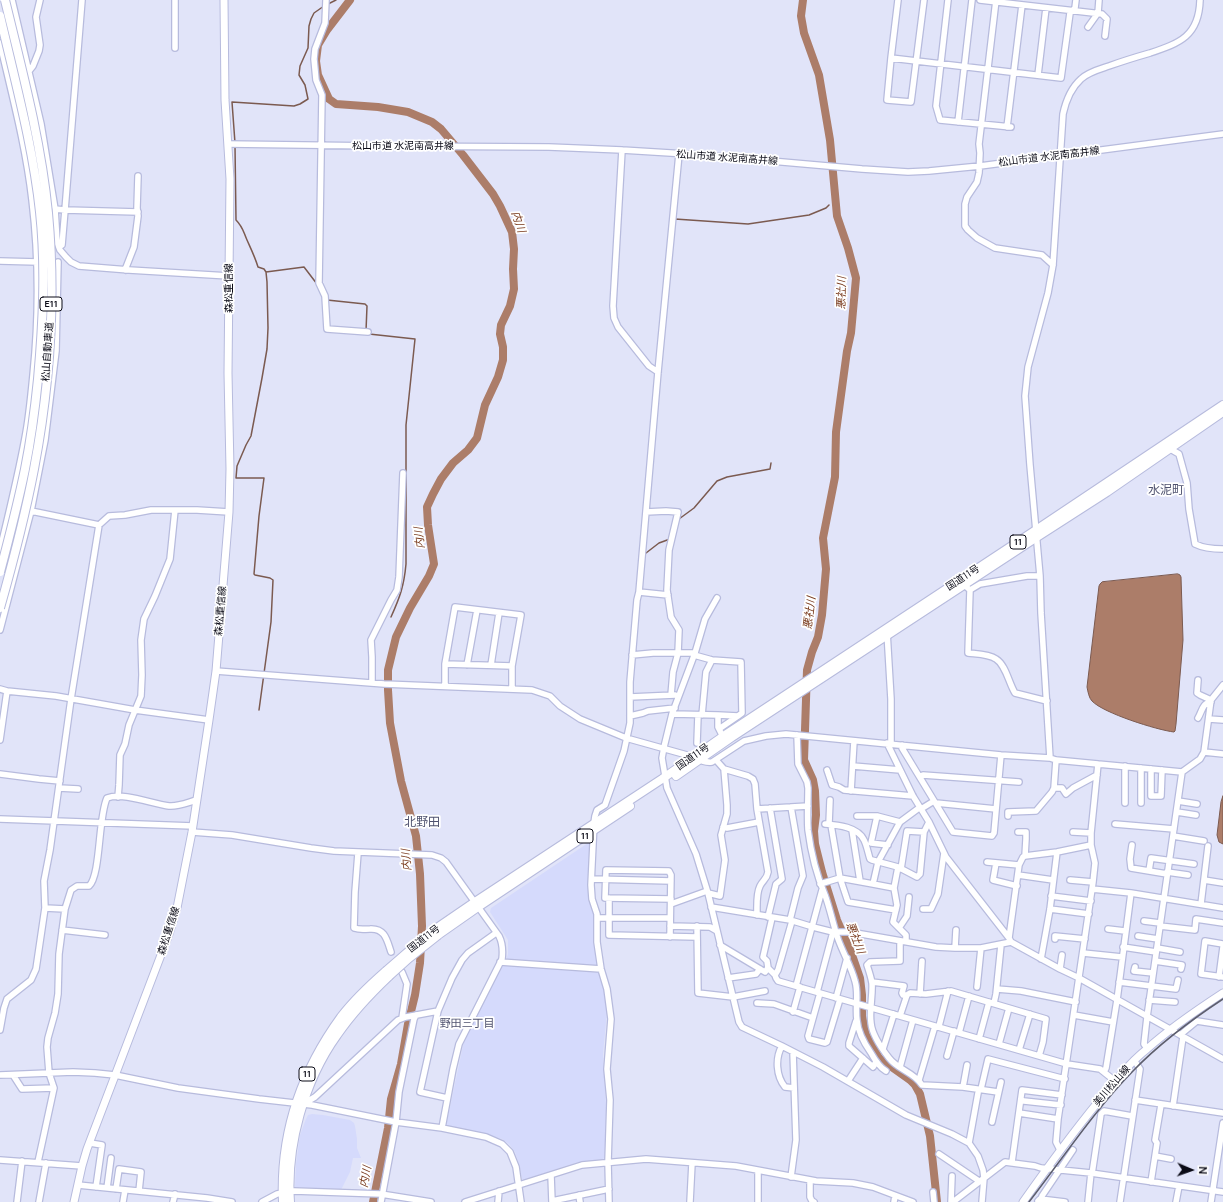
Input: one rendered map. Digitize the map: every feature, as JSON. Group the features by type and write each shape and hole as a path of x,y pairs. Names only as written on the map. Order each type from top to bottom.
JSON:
{"highway":[{"name":"松山自動車道","path":"0,608 34,469 44,411 50,352 52,296 48,211 42,165 5,0"},
{"name":"松山自動車道","path":"0,16 24,117 33,167 40,212 44,296 41,352 26,467 0,572"},
{"name":"国道11号","path":"283,1202 286,1192 285,1147 299,1104 336,1036 356,1009 388,973 409,958 438,932 476,905 697,758 732,737 802,688 887,632 964,585 1036,533 1106,492 1223,405"},
{"name":"国道11号","path":"1166,447 1223,412"},
{"name":"国道11号","path":"697,758 721,733 802,688"},
{"name":"国道11号","path":"286,1192 290,1202"}],"main road":[{"name":"森松重信線","path":"74,1202 82,1166 90,1142 170,934 177,908 197,800 216,672 229,512 230,469 228,373 230,178 225,100 224,0"},
{"name":"美川松山線","path":"1022,1202 1060,1150 1115,1081 1134,1060 1170,1030 1223,993"}],"street":[{"path":"12,0 42,131 54,209 57,242 66,257 71,262 79,266 221,277 229,276"},
{"path":"29,71 33,66 40,45 36,17 40,0"},
{"path":"59,247 62,245 82,0"},
{"path":"175,0 175,48"},
{"path":"326,0 325,23 315,49 314,59 316,80 322,96 319,283 325,296 327,329 368,332"},
{"path":"898,0 887,100 911,102 924,0"},
{"path":"948,0 936,106 940,120 1009,127 1022,5"},
{"path":"958,122 972,0"},
{"path":"980,0 1102,14 1107,19 1104,36"},
{"path":"891,58 1062,78 1070,13 1075,8 1076,0"},
{"path":"1088,27 1098,14 1099,0"},
{"path":"1008,812 1036,811 1054,788 1041,614 1040,576 1025,396 1028,368 1048,293 1053,265 1063,114 1067,99 1082,78 1099,69 1171,46 1185,38 1195,26 1200,11 1200,0"},
{"path":"996,1 979,144 980,166 977,182 967,197 965,204 965,226 977,238 995,248 1042,256 1053,265"},
{"path":"1038,75 1046,8"},
{"path":"0,43 21,134 32,200 38,306 32,392 26,437 0,550"},
{"name":"松山市道 水泥南高井線","path":"228,144 622,150 717,156 908,172 980,166 1223,134"},
{"path":"622,150 613,306 614,318 618,328 649,366 658,372"},
{"path":"609,1202 608,1162 610,1100 607,1069 611,1019 607,989 601,969 597,942 597,918 592,898 591,885 594,816 597,810 605,805 624,751 630,716 632,655 679,154"},
{"path":"125,270 134,247 138,216 138,176"},
{"path":"54,209 138,212"},
{"path":"0,261 58,262 66,257"},
{"path":"0,630 31,511 45,440 56,351 58,262"},
{"path":"1166,447 1179,454 1187,483 1189,509 1195,544 1223,549"},
{"path":"372,683 371,640 397,590 399,577 402,473"},
{"path":"0,1030 7,999 32,980 34,975 44,908 44,881 99,525 109,516 125,516 151,510 229,512"},
{"path":"118,796 120,785 120,755 125,744 129,725 140,696 142,675 141,640 144,619 170,559 175,510"},
{"path":"31,511 99,525"},
{"path":"646,512 678,512 669,550 668,595 671,617 679,630 678,653 673,672 671,695"},
{"path":"1040,576 1027,576 980,584 964,585 968,653 992,657 998,661 1015,693 1047,701"},
{"path":"639,592 668,595"},
{"path":"717,598 705,619 673,711 662,758 667,788 696,854 708,892 739,1022 742,1028 782,1046 848,1081 892,1108 969,1143 981,1163 983,1170 982,1202"},
{"path":"445,686 446,664 455,607 521,615 512,666 512,689"},
{"path":"467,664 477,610"},
{"path":"491,665 499,613"},
{"path":"887,632 892,699 889,744 913,796 929,822 944,852 976,897 1010,940 1060,970 1079,978 1223,1059"},
{"path":"632,655 653,653 694,654 712,660 741,662 742,714 738,716 721,733"},
{"path":"697,744 706,672 712,660"},
{"path":"446,664 512,666"},
{"path":"216,672 384,684 532,690 550,696 560,706 580,719 626,738 664,747 708,763 716,760 744,741 766,736 786,734 1182,772 1200,759 1204,752 1211,701 1223,684"},
{"path":"1198,680 1197,693 1211,701"},
{"path":"0,689 209,720"},
{"path":"0,740 7,691"},
{"path":"630,697 679,695"},
{"path":"1198,718 1204,705 1211,701"},
{"path":"630,716 648,711 673,711 700,715 738,716"},
{"path":"718,716 721,733"},
{"path":"1209,719 1223,720"},
{"path":"793,1012 822,890 812,855 808,829 807,782 798,764 802,736"},
{"path":"851,791 854,741"},
{"path":"902,745 902,748 953,832 992,836 994,834 1001,755"},
{"path":"1204,752 1223,754"},
{"path":"716,760 724,769 748,776 753,779 755,784 757,809 768,872 759,888 757,915"},
{"path":"1060,1150 1056,1142 1058,1119 1091,901 1095,863 1091,833 1098,764"},
{"path":"853,766 900,770"},
{"path":"1125,766 1125,803"},
{"path":"1141,768 1141,802"},
{"path":"670,937 671,902 671,875 669,871 606,870 605,898 671,902 708,892 720,896 726,860 720,835 727,814 724,769"},
{"path":"1151,769 1151,796 1161,796 1162,770"},
{"path":"827,770 832,785 844,790 913,796"},
{"path":"1147,1048 1144,1044 1147,1017 1182,772"},
{"path":"0,774 39,780 60,781"},
{"path":"920,776 924,775 1019,782"},
{"path":"1054,788 1062,788 1066,797 1073,788 1097,775"},
{"path":"59,788 78,789"},
{"path":"38,1162 54,1088 49,1073 47,1047 58,994 59,954 65,909 71,890 77,886 89,886 92,883 97,863 103,811 107,798 118,796 140,799 169,806 197,800"},
{"path":"830,800 828,824 840,878 848,902 896,910"},
{"path":"1178,800 1197,804"},
{"path":"874,884 878,862 900,822 920,808 935,802 996,809"},
{"path":"757,809 808,806"},
{"path":"775,974 778,970 798,888 803,876 791,807"},
{"path":"770,808 782,879 776,884 763,957 767,961 768,968 775,974 778,981 1067,1064 1096,1069 1104,1072 1115,1081"},
{"path":"1177,812 1196,815"},
{"path":"857,816 877,816 900,822"},
{"path":"877,816 871,842 888,845"},
{"path":"0,819 102,822 192,829 310,848 358,853 422,854 441,858 446,862 502,941 502,959 459,1044 442,1128"},
{"path":"723,827 727,828 759,822"},
{"path":"828,824 842,826 857,832 863,838 870,859 899,868 916,877 920,874 924,832 929,822"},
{"path":"1115,824 1174,829"},
{"path":"852,830 860,881"},
{"path":"924,832 907,831 894,888 897,904 893,922 906,935 903,941 900,961 870,962 868,965 872,982 870,1008 871,1024 874,1034 890,1060 919,1080 922,1085 963,1087 980,1091 998,1092"},
{"path":"1018,832 1026,832 1025,856"},
{"path":"1073,832 1091,833"},
{"path":"1173,836 1206,843 1201,904"},
{"path":"1010,940 1018,875 1022,857 1092,845"},
{"path":"1132,845 1130,859 1132,868 1188,875"},
{"path":"923,909 931,909 938,894 944,852"},
{"path":"1041,959 1050,909 1057,852"},
{"path":"358,853 354,928 362,930 376,929 381,931 385,934 391,952"},
{"path":"1149,871 1150,858 1194,864"},
{"path":"987,862 1020,865"},
{"path":"996,863 993,880 1017,886"},
{"path":"1018,875 1053,880"},
{"path":"821,883 840,878 894,888"},
{"path":"592,879 671,881"},
{"path":"1070,880 1093,882"},
{"path":"1204,880 1223,883"},
{"path":"822,890 825,895 838,939 856,983 858,1004 849,1046 873,1067 876,1062"},
{"path":"1092,890 1130,893 1223,908"},
{"path":"1104,1072 1106,1068 1117,1000 1130,893"},
{"path":"1051,896 1091,901"},
{"path":"899,928 907,916 909,897"},
{"path":"609,898 609,935 696,937"},
{"path":"712,907 791,921 836,932 850,932 936,947 981,948 1001,945 1010,940"},
{"path":"44,908 65,909"},
{"path":"1050,909 1089,914"},
{"path":"597,918 670,918"},
{"path":"1144,921 1195,930 1196,919 1223,922"},
{"path":"670,926 710,927 717,931"},
{"path":"697,926 698,993 733,997 765,991"},
{"path":"1108,929 1125,931"},
{"path":"62,930 106,935"},
{"path":"955,948 956,930"},
{"path":"836,932 818,993 808,1036 809,1039 825,1043 827,1042 847,958"},
{"path":"447,1098 420,1092 438,1011 452,978 462,960 468,953 496,933"},
{"path":"1055,939 1055,936 1085,939"},
{"path":"1138,936 1158,939"},
{"path":"1223,944 1205,941 1201,974 1221,977 1223,947"},
{"path":"720,945 765,972 768,968"},
{"path":"979,1039 997,989 1001,945"},
{"path":"1123,947 1180,952"},
{"path":"977,987 981,948"},
{"path":"1083,953 1122,957"},
{"path":"1060,970 1062,955"},
{"path":"920,994 922,961"},
{"path":"1155,961 1182,965"},
{"path":"500,962 601,969"},
{"path":"1135,967 1134,971 1153,973"},
{"path":"728,978 756,974 760,969"},
{"path":"402,972 407,984 404,1017"},
{"path":"1119,982 1176,989 1178,980"},
{"path":"872,982 904,986 902,993 903,995 910,993 920,994 951,991 1046,1019 1043,1042 1039,1056"},
{"path":"997,989 1021,991 1076,1002"},
{"path":"919,1080 948,991"},
{"path":"900,1016 907,995"},
{"path":"947,1056 969,996"},
{"path":"1150,1000 1175,1002"},
{"path":"757,1003 774,1004 813,1018"},
{"path":"999,1044 1009,1008"},
{"path":"299,1104 315,1097 398,1020 404,1017 438,1011"},
{"path":"883,1049 894,1014"},
{"path":"1019,1050 1030,1014"},
{"path":"1074,1015 1113,1022"},
{"path":"381,1202 377,1193 395,1121 399,1092 415,1016"},
{"path":"856,1019 863,1041 876,1062 886,1071"},
{"path":"900,1067 913,1020"},
{"path":"1173,1106 1182,1036 1197,1021 1223,1026"},
{"path":"782,1046 778,1052 777,1063 781,1082 785,1087 794,1088"},
{"path":"791,1177 796,1140 793,1052"},
{"path":"848,1081 863,1058"},
{"path":"969,1143 988,1059 1064,1079"},
{"path":"1120,1202 1140,1069 1134,1060"},
{"path":"963,1087 967,1065"},
{"path":"0,1075 88,1072 115,1075 178,1088 312,1105 385,1120 442,1128 486,1137 502,1144 510,1152 519,1185 521,1202"},
{"path":"13,1075 22,1089 54,1088"},
{"path":"992,1122 1000,1082"},
{"path":"1012,1162 1022,1090 1062,1095"},
{"path":"1135,1100 1223,1113"},
{"path":"1024,1101 1061,1105"},
{"path":"1151,1182 1157,1143 1155,1140 1161,1104"},
{"path":"1088,1202 1101,1114 1104,1111 1132,1116"},
{"path":"1019,1113 1058,1119"},
{"path":"1211,1202 1223,1123"},
{"path":"90,1142 102,1145 96,1187"},
{"path":"1039,1201 1073,1150"},
{"path":"939,1154 982,1180"},
{"path":"1155,1156 1171,1159"},
{"path":"107,1188 111,1158"},
{"path":"465,1202 472,1201 582,1164 646,1159 723,1165 810,1180 853,1183 873,1187 913,1202"},
{"path":"0,1160 82,1166"},
{"path":"18,1202 22,1161"},
{"path":"952,1202 1005,1162 1223,1192"},
{"path":"39,1202 46,1163"},
{"path":"690,1202 692,1163"},
{"path":"116,1189 119,1169 141,1172 140,1191"},
{"path":"758,1171 758,1202"},
{"path":"551,1175 552,1201 609,1189"},
{"path":"952,1176 952,1202"},
{"path":"810,1180 810,1196 814,1202"},
{"path":"78,1185 175,1194 206,1200 232,1202"},
{"path":"1176,1202 1179,1186"},
{"path":"123,1202 125,1190"},
{"path":"498,1202 499,1191"},
{"path":"262,1202 286,1192 377,1193 431,1202"},
{"path":"933,1192 934,1202"},
{"path":"173,1202 175,1194"},
{"path":"579,1195 580,1202"},
{"path":"894,1202 895,1196"},
{"path":"1039,1201 1065,1202"}],"shaded area":[{"path":"1178,574 1181,577 1183,640 1176,724 1174,732 1143,724 1107,711 1092,701 1089,697 1087,687 1100,584 1102,582"},
{"path":"1223,796 1223,844 1219,842 1217,835"},
{"path":"588,843 591,845 591,865 588,881 588,898 594,914 594,943 597,966 605,995 607,1012 603,1054 606,1105 605,1157 602,1160 578,1162 524,1180 522,1179 515,1152 509,1144 502,1139 446,1126 465,1036 498,972 504,966 508,954 508,940 490,912 491,908"},
{"path":"312,1114 350,1120 354,1123 357,1148 361,1158 353,1158 350,1172 341,1190 295,1188 296,1164 300,1135 308,1115"}],"waterway":[{"path":"328,4 336,0"},
{"name":"内川","path":"350,0 327,30 318,45 316,61 318,75 329,99 336,104 378,107 408,112 432,122 441,129 493,194 512,232 514,249 514,289 510,306 501,325 500,334 503,347 503,360 498,377 485,405 477,438 468,450 453,463 441,479 427,507 428,525 434,564 396,637 388,670 390,723 401,781 416,836 420,874 422,926 420,963 415,995 401,1064 391,1099 388,1128 373,1202"},
{"name":"悪社川","path":"803,0 801,16 804,33 819,75 830,140 837,216 856,278 851,333 847,351 836,432 835,477 823,538 826,569 822,615 818,637 807,670 804,760 813,780 815,791 815,844 837,920 851,952 860,978 862,1016 866,1035 879,1058 910,1080 920,1094 930,1136 937,1202"},
{"path":"235,143 232,102 294,106 308,99 305,85 299,75 300,66 308,48 309,26 311,19 314,13 324,6"},
{"path":"235,146 236,220 243,229 258,267 264,269 266,272 267,282 267,349 251,436 237,466 236,478 264,478 254,574 273,580 271,622 259,710"},
{"path":"675,220 748,224 809,215 826,208 829,205"},
{"path":"266,272 304,267 317,284"},
{"path":"327,300 365,304 367,306 366,331"},
{"path":"369,334 415,339 406,425 406,564 401,591 391,617"},
{"path":"679,519 694,508 717,481 727,477 770,469 771,463"},
{"path":"646,553 659,543 670,539"}],"railway":[{"path":"1029,1202 1092,1118 1133,1071 1176,1033 1223,999"}],"district":[{"name":"水泥町","path":"1166,491"},
{"name":"北野田","path":"422,823"},
{"name":"野田三丁目","path":"467,1024"}]}
